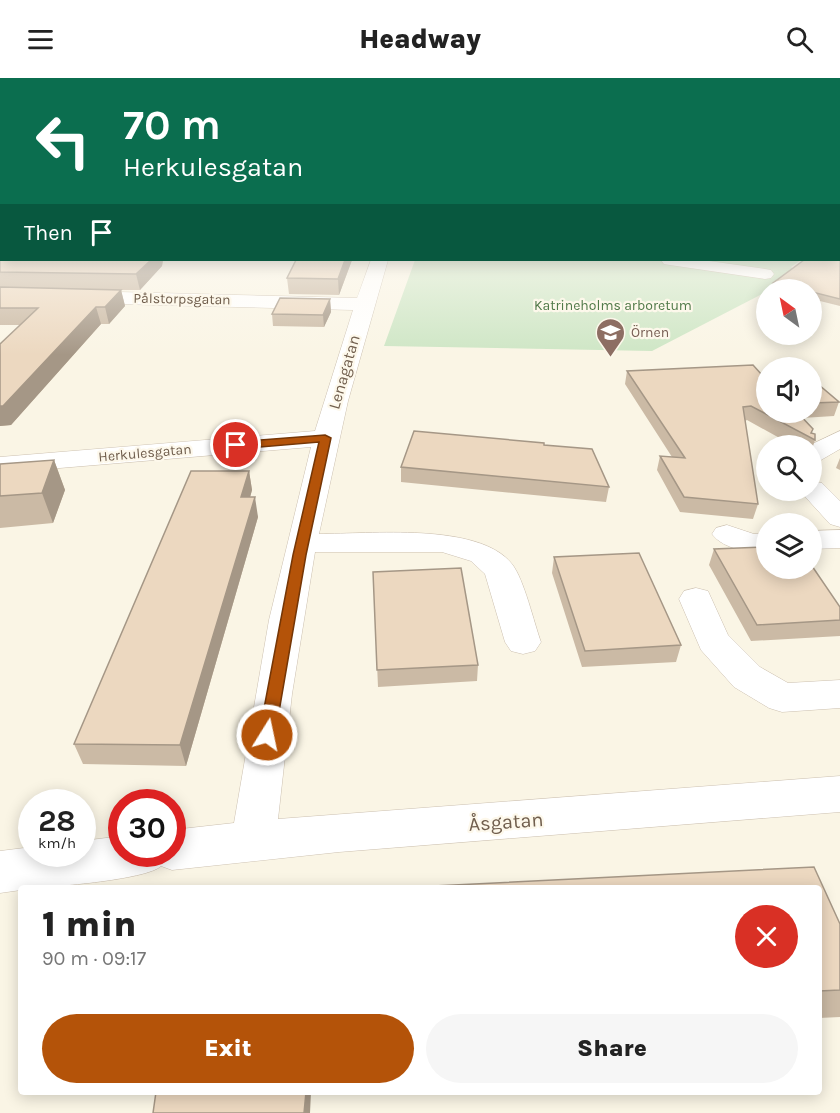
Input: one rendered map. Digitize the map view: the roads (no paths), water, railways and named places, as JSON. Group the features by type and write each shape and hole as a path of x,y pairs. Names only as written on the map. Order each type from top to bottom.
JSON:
{"street":[{"name":"Lenagatan","path":"254,840 263,757 302,543 325,438 363,304 379,261"},
{"path":"677,261 765,274"},
{"name":"Pålstorpsgatan","path":"0,295 363,304"},
{"name":"Herkulesgatan","path":"0,465 325,438"},
{"path":"822,449 840,439"},
{"path":"822,499 840,518"},
{"path":"727,534 756,543"},
{"path":"822,540 840,539"},
{"path":"302,543 444,543 482,554 500,570 522,642"},
{"path":"696,598 713,641 747,677 782,698 840,694"},
{"name":"Åsgatan","path":"186,848 254,840 722,806 840,795"},
{"path":"0,872 108,858"}],"place":[{"name":"Örnen","path":"610,358"}],"park label":[{"name":"Katrineholms arboretum","path":"613,305"}]}
